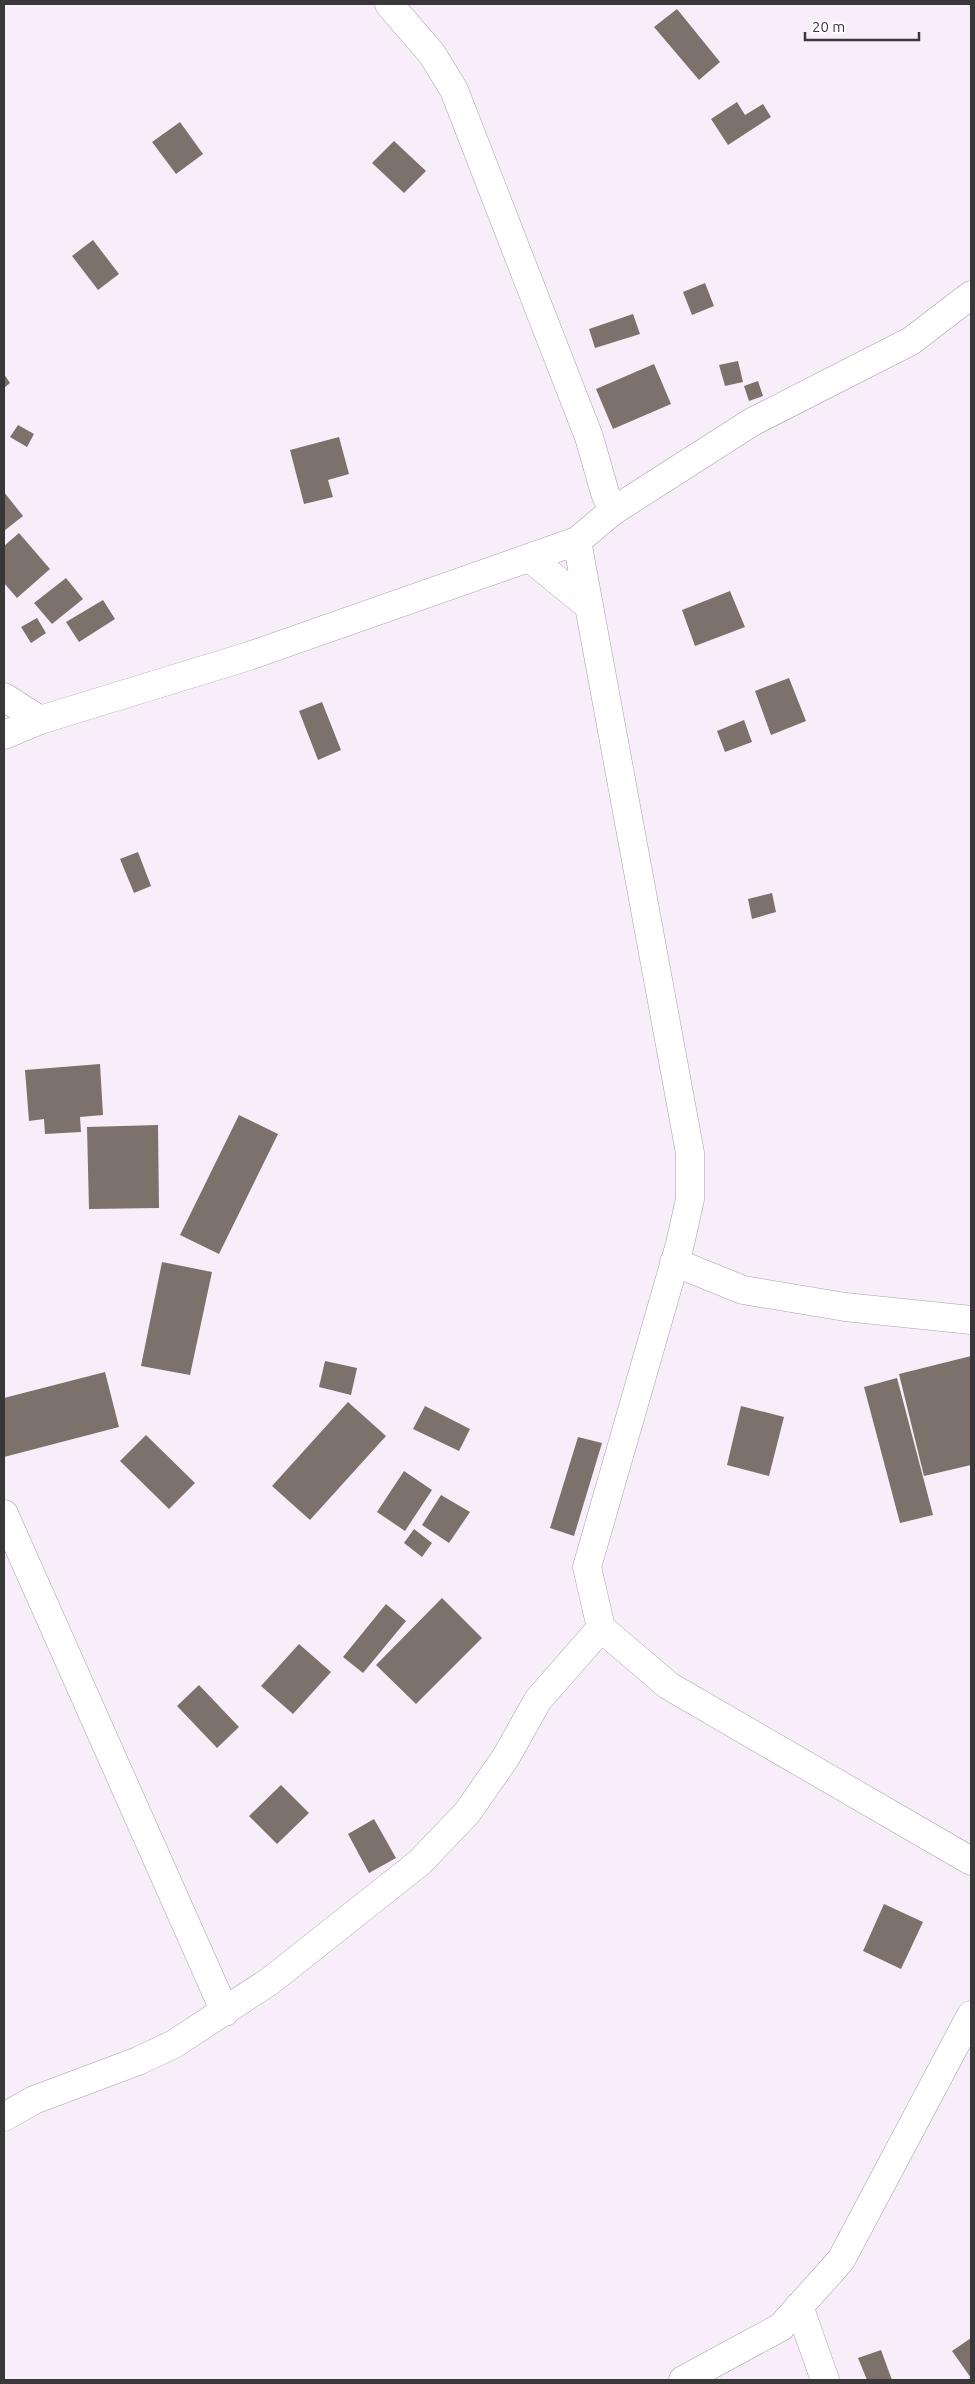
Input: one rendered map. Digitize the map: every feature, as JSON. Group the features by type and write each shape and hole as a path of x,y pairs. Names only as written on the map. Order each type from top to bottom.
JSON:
{"street":[{"path":"389,4 432,54 454,90 588,437 605,493 613,511"},
{"path":"4,735 40,720 249,656 531,559 577,541 613,511 752,422 911,341 971,294"},
{"path":"577,541 690,1153 690,1199 674,1262 587,1566 601,1628 669,1686 971,1862"},
{"path":"531,559 589,606"},
{"path":"4,697 40,720"},
{"path":"674,1262 743,1290 845,1307 971,1320"},
{"path":"4,1514 225,2012"},
{"path":"4,2117 34,2100 138,2061 167,2047 225,2012 270,1981 419,1863 466,1813 506,1757 538,1700 601,1628"},
{"path":"683,2380 781,2327 841,2260 971,2015"},
{"path":"799,2306 825,2380"}],"building":[{"path":"677,9 720,62 699,80 654,27"},
{"path":"737,102 745,115 763,104 771,117 728,145 711,119"},
{"path":"180,122 203,154 176,174 152,142"},
{"path":"394,141 426,171 404,193 372,163"},
{"path":"93,240 119,274 98,290 72,256"},
{"path":"705,283 714,306 692,315 683,292"},
{"path":"633,314 640,334 595,348 589,329"},
{"path":"738,361 743,382 725,386 719,365"},
{"path":"654,364 671,404 613,429 596,389"},
{"path":"4,374 10,383 4,388"},
{"path":"758,381 763,396 749,401 744,386"},
{"path":"18,425 34,434 27,447 10,437"},
{"path":"339,437 349,474 328,480 333,497 304,504 290,450"},
{"path":"4,492 23,516 4,531"},
{"path":"19,533 50,569 17,598 4,583 4,546"},
{"path":"66,578 83,599 52,624 34,603"},
{"path":"730,591 745,627 695,646 682,610"},
{"path":"103,600 115,619 79,642 66,622"},
{"path":"37,618 46,633 31,643 21,627"},
{"path":"789,678 806,721 771,735 755,691"},
{"path":"322,702 341,750 318,760 299,711"},
{"path":"744,720 752,742 725,752 717,731"},
{"path":"138,852 151,886 134,893 120,859"},
{"path":"772,893 776,912 752,919 748,899"},
{"path":"100,1064 103,1115 80,1117 81,1132 45,1134 44,1119 29,1121 25,1070"},
{"path":"239,1115 278,1134 219,1254 180,1235"},
{"path":"158,1125 159,1208 89,1209 87,1127"},
{"path":"162,1262 212,1272 190,1375 141,1366"},
{"path":"971,1356 971,1465 924,1476 899,1374"},
{"path":"325,1361 357,1368 351,1395 319,1387"},
{"path":"105,1372 119,1427 4,1457 4,1398"},
{"path":"897,1378 933,1515 900,1523 864,1387"},
{"path":"348,1402 386,1436 310,1520 272,1486"},
{"path":"425,1406 470,1429 459,1451 413,1429"},
{"path":"741,1406 784,1417 769,1476 727,1465"},
{"path":"146,1435 195,1483 169,1509 120,1461"},
{"path":"578,1437 602,1443 574,1536 550,1528"},
{"path":"404,1471 432,1490 405,1531 377,1512"},
{"path":"441,1495 470,1512 449,1543 422,1525"},
{"path":"414,1529 432,1543 422,1557 404,1543"},
{"path":"442,1598 482,1638 416,1704 376,1665"},
{"path":"386,1604 406,1621 363,1673 343,1657"},
{"path":"299,1644 331,1672 293,1714 261,1686"},
{"path":"199,1685 239,1727 217,1748 177,1706"},
{"path":"281,1785 309,1813 277,1844 249,1816"},
{"path":"374,1819 396,1858 369,1873 348,1834"},
{"path":"884,1904 923,1922 901,1969 863,1951"},
{"path":"971,2338 971,2378 952,2351"},
{"path":"881,2350 892,2380 867,2380 858,2358"}]}
